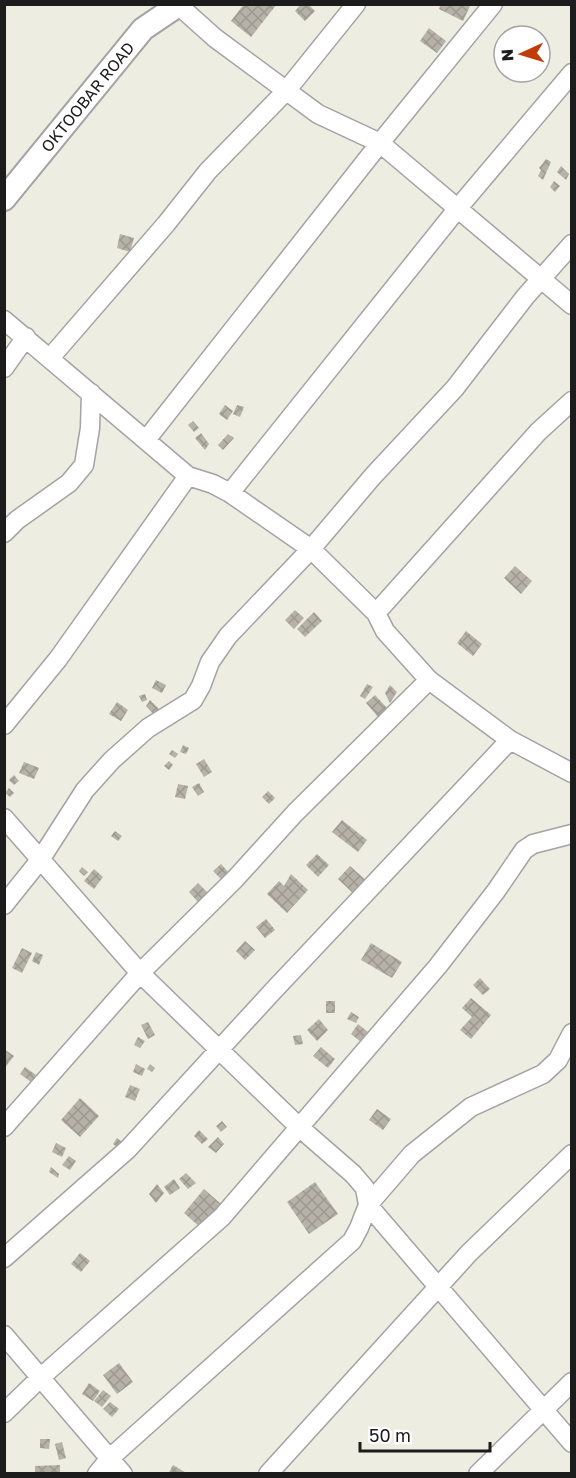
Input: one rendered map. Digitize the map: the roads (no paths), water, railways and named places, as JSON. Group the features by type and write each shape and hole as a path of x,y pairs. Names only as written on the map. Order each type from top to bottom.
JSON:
{"street":[{"path":"50,358 166,224 208,171 286,91 356,4"},
{"path":"146,440 380,143 493,4"},
{"path":"178,5 215,38 318,114 380,143 572,305"},
{"name":"OKTOOBAR ROAD","path":"4,199 143,29 178,5"},
{"path":"230,494 458,208 572,73"},
{"path":"4,905 40,860 85,790 112,760 148,728 193,700 210,662 228,636 311,549 373,476 455,388 525,297 572,244"},
{"path":"4,320 188,476 213,484 230,494 311,549 376,613 385,631 429,680 510,740 572,773"},
{"path":"4,368 26,337"},
{"path":"4,533 16,520 69,483 84,465 90,428 91,393"},
{"path":"376,613 538,432 572,400"},
{"path":"4,725 58,659 188,476"},
{"path":"4,1127 140,973 235,879 295,813 429,680"},
{"path":"4,1258 128,1149 273,991 510,740"},
{"path":"4,818 140,973 299,1127 353,1174 364,1188 368,1205 572,1443"},
{"path":"4,1413 40,1378 222,1217 438,966 496,891 524,850 533,844 572,834"},
{"path":"97,1473 110,1458 352,1241 360,1228 368,1205 412,1154 471,1107 543,1074 558,1060 572,1033"},
{"path":"268,1473 469,1253 572,1154"},
{"path":"4,1335 123,1473"},
{"path":"478,1473 572,1382"}]}
